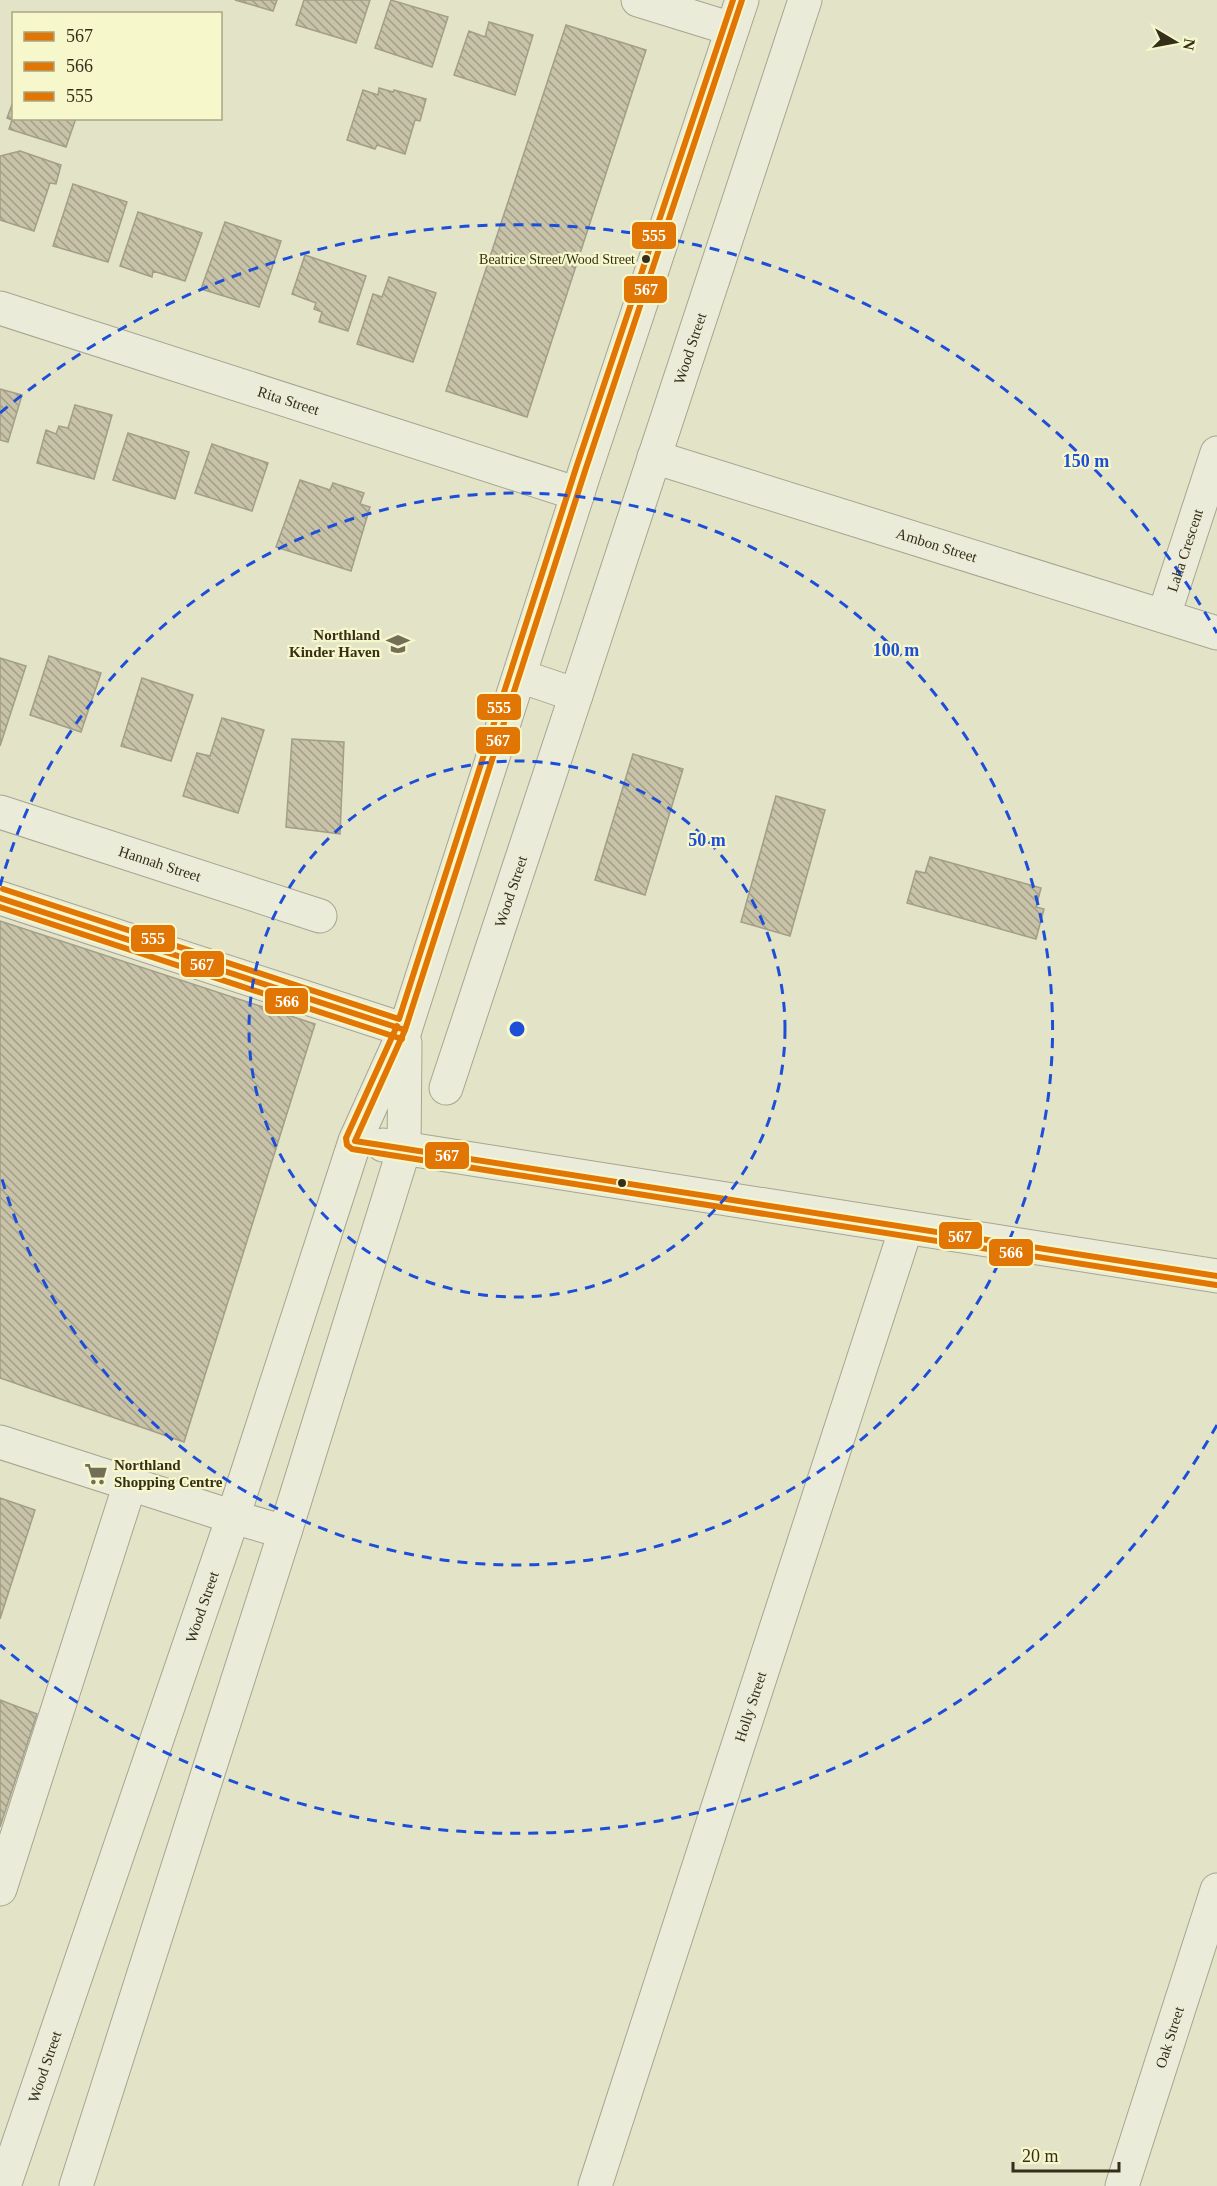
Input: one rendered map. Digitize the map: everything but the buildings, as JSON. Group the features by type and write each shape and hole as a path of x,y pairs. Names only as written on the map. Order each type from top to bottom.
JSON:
{"street":[{"path":"638,0 737,14"},
{"name":"Wood Street","path":"446,1088 805,0"},
{"name":"Wood Street","path":"4,2186 233,1517 355,1141 405,1030 578,494 737,14"},
{"name":"Rita Street","path":"0,308 578,494"},
{"name":"Laha Crescent","path":"1164,615 1217,453"},
{"name":"Ambon Street","path":"654,457 1217,633"},
{"path":"520,676 576,695"},
{"name":"Hannah Street","path":"0,812 320,916"},
{"path":"0,898 405,1030"},
{"name":"Wood Street","path":"76,2186 285,1532 404,1149 405,1030"},
{"path":"355,1141 1217,1276"},
{"name":"Holly Street","path":"595,2186 906,1228"},
{"path":"0,1442 285,1532"},
{"path":"0,1889 130,1484"},
{"name":"Oak Street","path":"1122,2186 1206,1960 1217,1890"}],"transit line":[{"name":"555","path":"3,889 399,1019 576,468 733,0"},
{"name":"567","path":"742,0 585,471 405,1030 355,1141 1217,1276"},
{"name":"567","path":"0,898 405,1030"},
{"name":"566","path":"0,907 402,1039"},
{"name":"566","path":"397,1026 346,1138 347,1145 352,1149 1216,1285"}],"place":[{"name":"Beatrice Street/Wood Street","path":"646,259"},
{"name":"Northland Kinder Haven","path":"398,644"},
{"name":"Northland Shopping Centre","path":"96,1474"}]}
